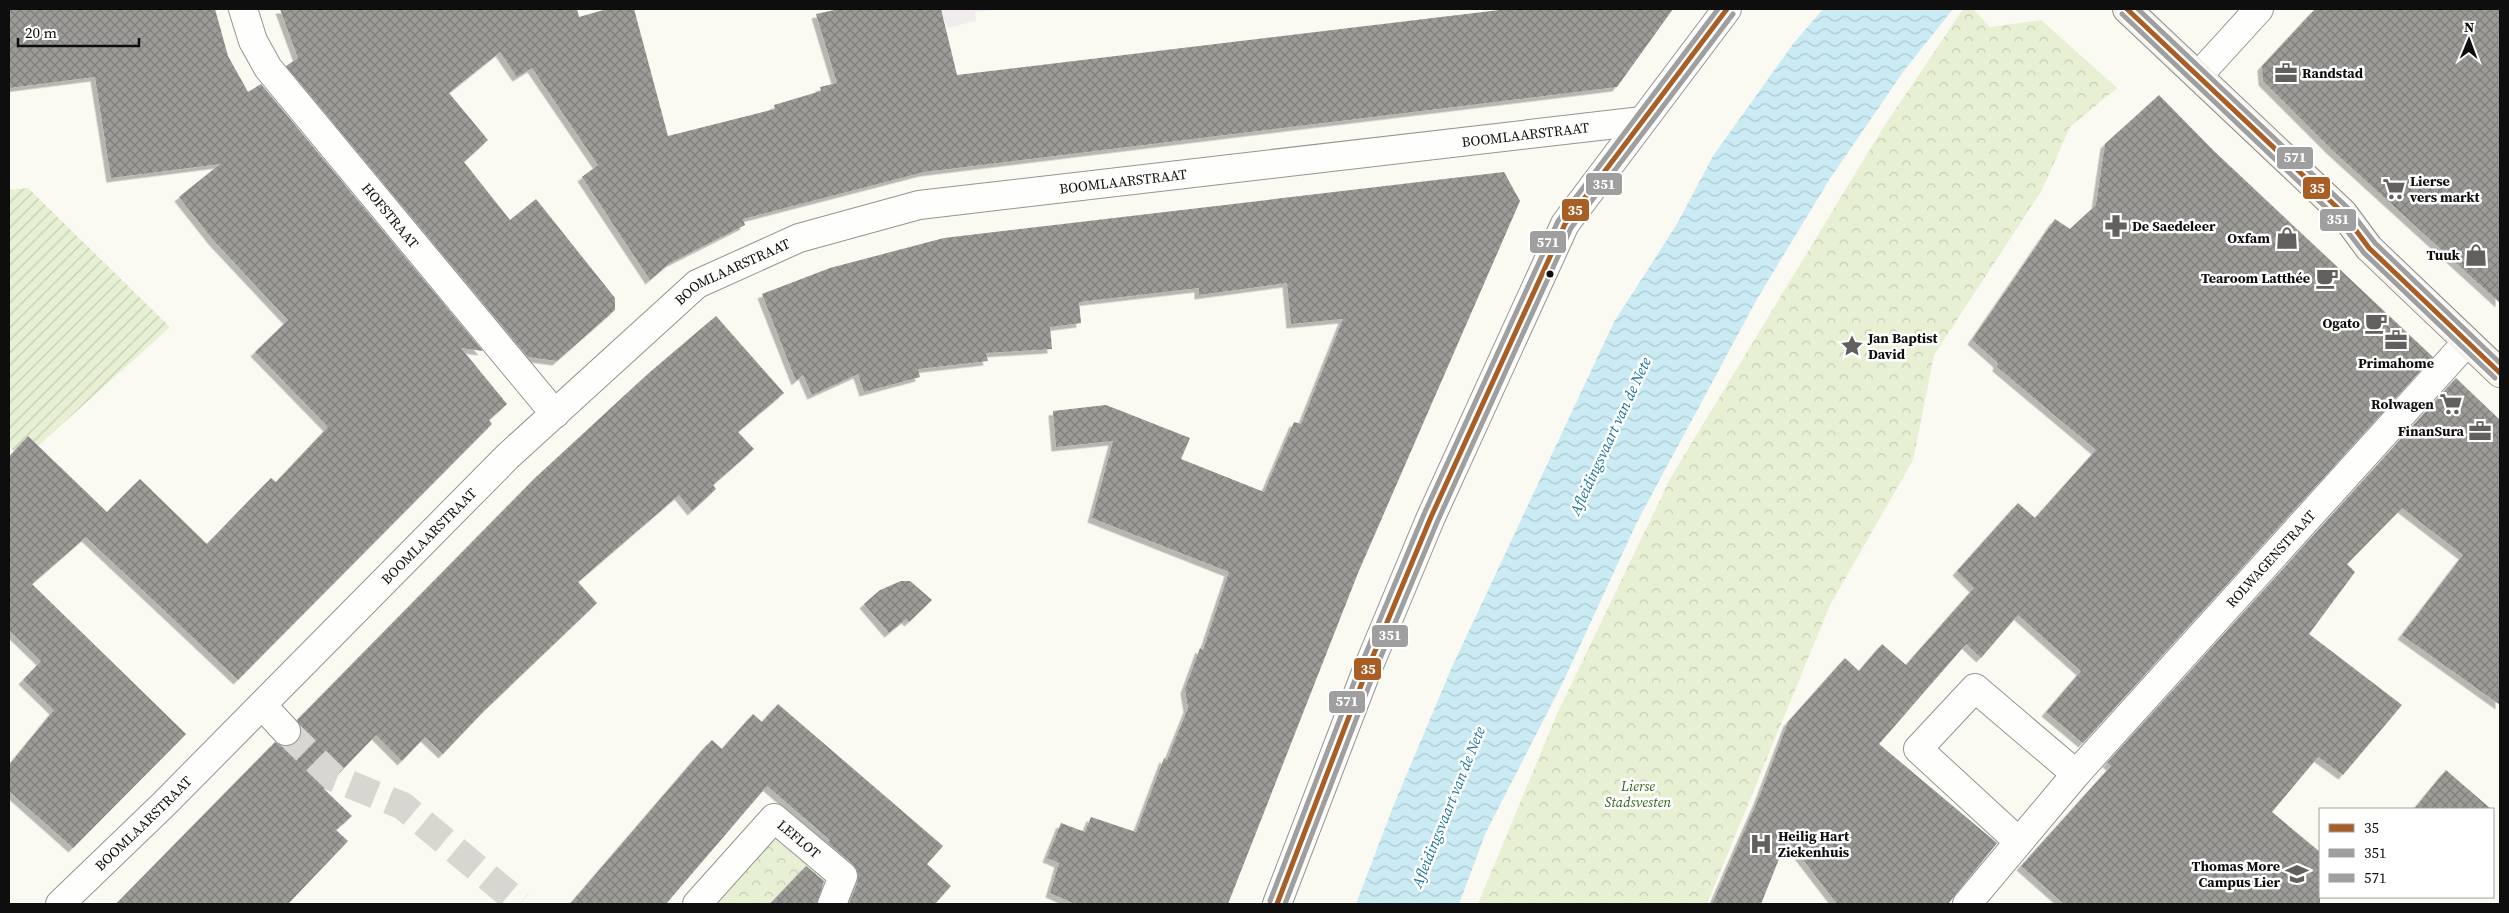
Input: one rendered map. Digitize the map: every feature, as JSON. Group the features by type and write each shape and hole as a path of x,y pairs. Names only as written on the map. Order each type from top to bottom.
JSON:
{"street":[{"name":"HOFSTRAAT","path":"243,9 253,41 268,68 556,414"},
{"path":"1277,904 1365,675 1427,526 1565,224 1726,9"},
{"path":"2126,9 2343,213 2369,248 2500,373"},
{"path":"2198,76 2259,9"},
{"name":"BOOMLAARSTRAAT","path":"60,904 164,804 507,457 697,284 808,235 919,205 1642,121"},
{"name":"ROLWAGENSTRAAT","path":"1966,904 2076,774 2467,342"},
{"path":"2018,841 1918,749 1974,688 2076,774"},
{"path":"262,705 286,731"},
{"name":"LEFLOT","path":"697,904 774,818 843,876 832,904"}],"shaded area":[{"path":"941,9 1006,9 975,12 976,21 947,28"}],"green space":[{"name":"Lierse Stadsvesten","path":"1963,9 1973,9 1990,27 2041,20 2117,88 2070,127 2042,190 1934,355 1913,460 1830,605 1707,904 1478,904 1557,714 1671,477 1883,128"},
{"path":"28,188 170,327 38,446 28,436 14,451 9,447 9,190"},
{"path":"776,835 826,878 817,904 716,904"}],"water":[{"name":"Afleidingsvaart van de Nete","path":"1823,9 1953,9 1903,72 1829,180 1757,299 1637,522 1564,680 1486,832 1459,904 1356,904 1393,807 1452,667 1614,322 1677,224 1713,156 1793,44"}],"building":[{"path":"9,9 215,9 228,56 248,92 261,84 483,351 461,348 507,404 489,420 492,424 238,680 86,537 32,584 186,734 73,848 9,791 9,765 54,710 23,680 41,661 9,630 9,457 28,436 107,512 140,479 207,544 271,478 276,482 328,427 255,352 288,320 213,240 179,197 220,164 111,178 95,77 9,88"},
{"path":"280,9 577,9 579,17 607,9 634,9 668,136 775,109 774,105 821,91 820,87 837,83 816,14 839,9 941,9 957,75 1508,9 1673,9 1617,87 924,172 743,219 745,225 670,263 650,280 582,177 598,165 532,68 517,77 500,52 449,93 488,140 464,162 510,220 536,199 615,298 615,310 557,361 528,357 286,66 298,58"},
{"path":"2315,9 2500,9 2500,303 2332,150 2263,81 2262,66"},
{"path":"2159,95 2214,151 2433,357 2083,743 2046,712 2081,671 2018,615 1981,658 1966,644 1879,744 1997,843 1948,904 1837,904 1787,839 1761,904 1712,904 1758,800 1788,722 1845,658 1859,671 1882,644 1906,665 1974,588 1957,571 2018,503 2035,518 2096,450 1997,367 1998,363 1972,340 2055,219 2070,229 2096,205 2105,144"},
{"path":"1504,172 1520,201 1358,573 1228,904 1075,904 1050,893 1059,863 1047,858 1061,823 1085,832 1091,817 1136,832 1164,758 1167,760 1188,708 1185,689 1200,648 1203,650 1229,572 1092,518 1113,441 1056,447 1053,411 1106,405 1190,438 1181,459 1264,492 1294,422 1301,424 1343,319 1291,324 1287,283 1199,295 1199,288 1079,302 1081,323 1050,327 1052,349 986,353 988,361 918,369 920,377 864,392 858,374 812,395 803,375 796,381 762,294 830,268 944,238"},
{"path":"716,316 784,393 738,432 754,449 713,485 716,489 692,511 679,495 578,582 597,603 484,711 443,754 425,737 402,761 376,735 324,789 352,816 336,830 348,841 288,904 116,904 275,742 282,746 289,746 297,742 301,736 301,728 297,720 535,478 650,372"},
{"path":"2456,378 2500,420 2500,705 2402,635 2463,555 2402,508 2347,564 2355,572 2309,634 2402,705 2343,775 2318,757 2272,812 2319,851 2320,904 2064,904 2021,866 2111,766 2107,763"},
{"path":"901,581 910,581 932,600 909,622 906,619 889,633 864,604 880,590"},
{"path":"778,704 943,846 927,864 951,886 935,904 849,904 858,881 858,873 853,864 828,843 830,840 767,786 666,904 570,904 712,740 722,749 753,714 762,722"},
{"path":"2446,770 2490,808 2415,808"},
{"path":"806,866 824,881 817,904 770,904"}],"tunnel":[{"path":"286,731 334,778 403,806 520,904"}],"transit line":[{"name":"571","path":"1270,901 1358,672 1424,514 1558,221 1718,9"},
{"name":"35","path":"1277,904 1365,675 1431,517 1565,224 1727,9"},
{"name":"35","path":"2127,9 2343,213 2369,248 2500,373"},
{"name":"571","path":"2138,9 2348,208 2375,243 2500,363"},
{"name":"351","path":"1285,904 1372,678 1438,520 1571,228 1733,14"},
{"name":"351","path":"2122,14 2337,218 2364,253 2495,378"}],"place":[{"name":"Randstad","path":"2286,73"},
{"name":"Lierse vers markt","path":"2394,189"},
{"name":"De Saedeleer","path":"2116,226"},
{"name":"Oxfam","path":"2287,238"},
{"name":"Tuuk","path":"2476,255"},
{"name":"Tearoom Latthée","path":"2327,278"},
{"name":"Ogato","path":"2376,323"},
{"name":"Primahome","path":"2396,340"},
{"name":"Jan Baptist David","path":"1852,346"},
{"name":"Rolwagen","path":"2451,404"},
{"name":"FinanSura","path":"2480,431"},
{"name":"Heilig Hart Ziekenhuis","path":"1761,844"},
{"name":"Thomas More Campus Lier","path":"2297,874"}]}
